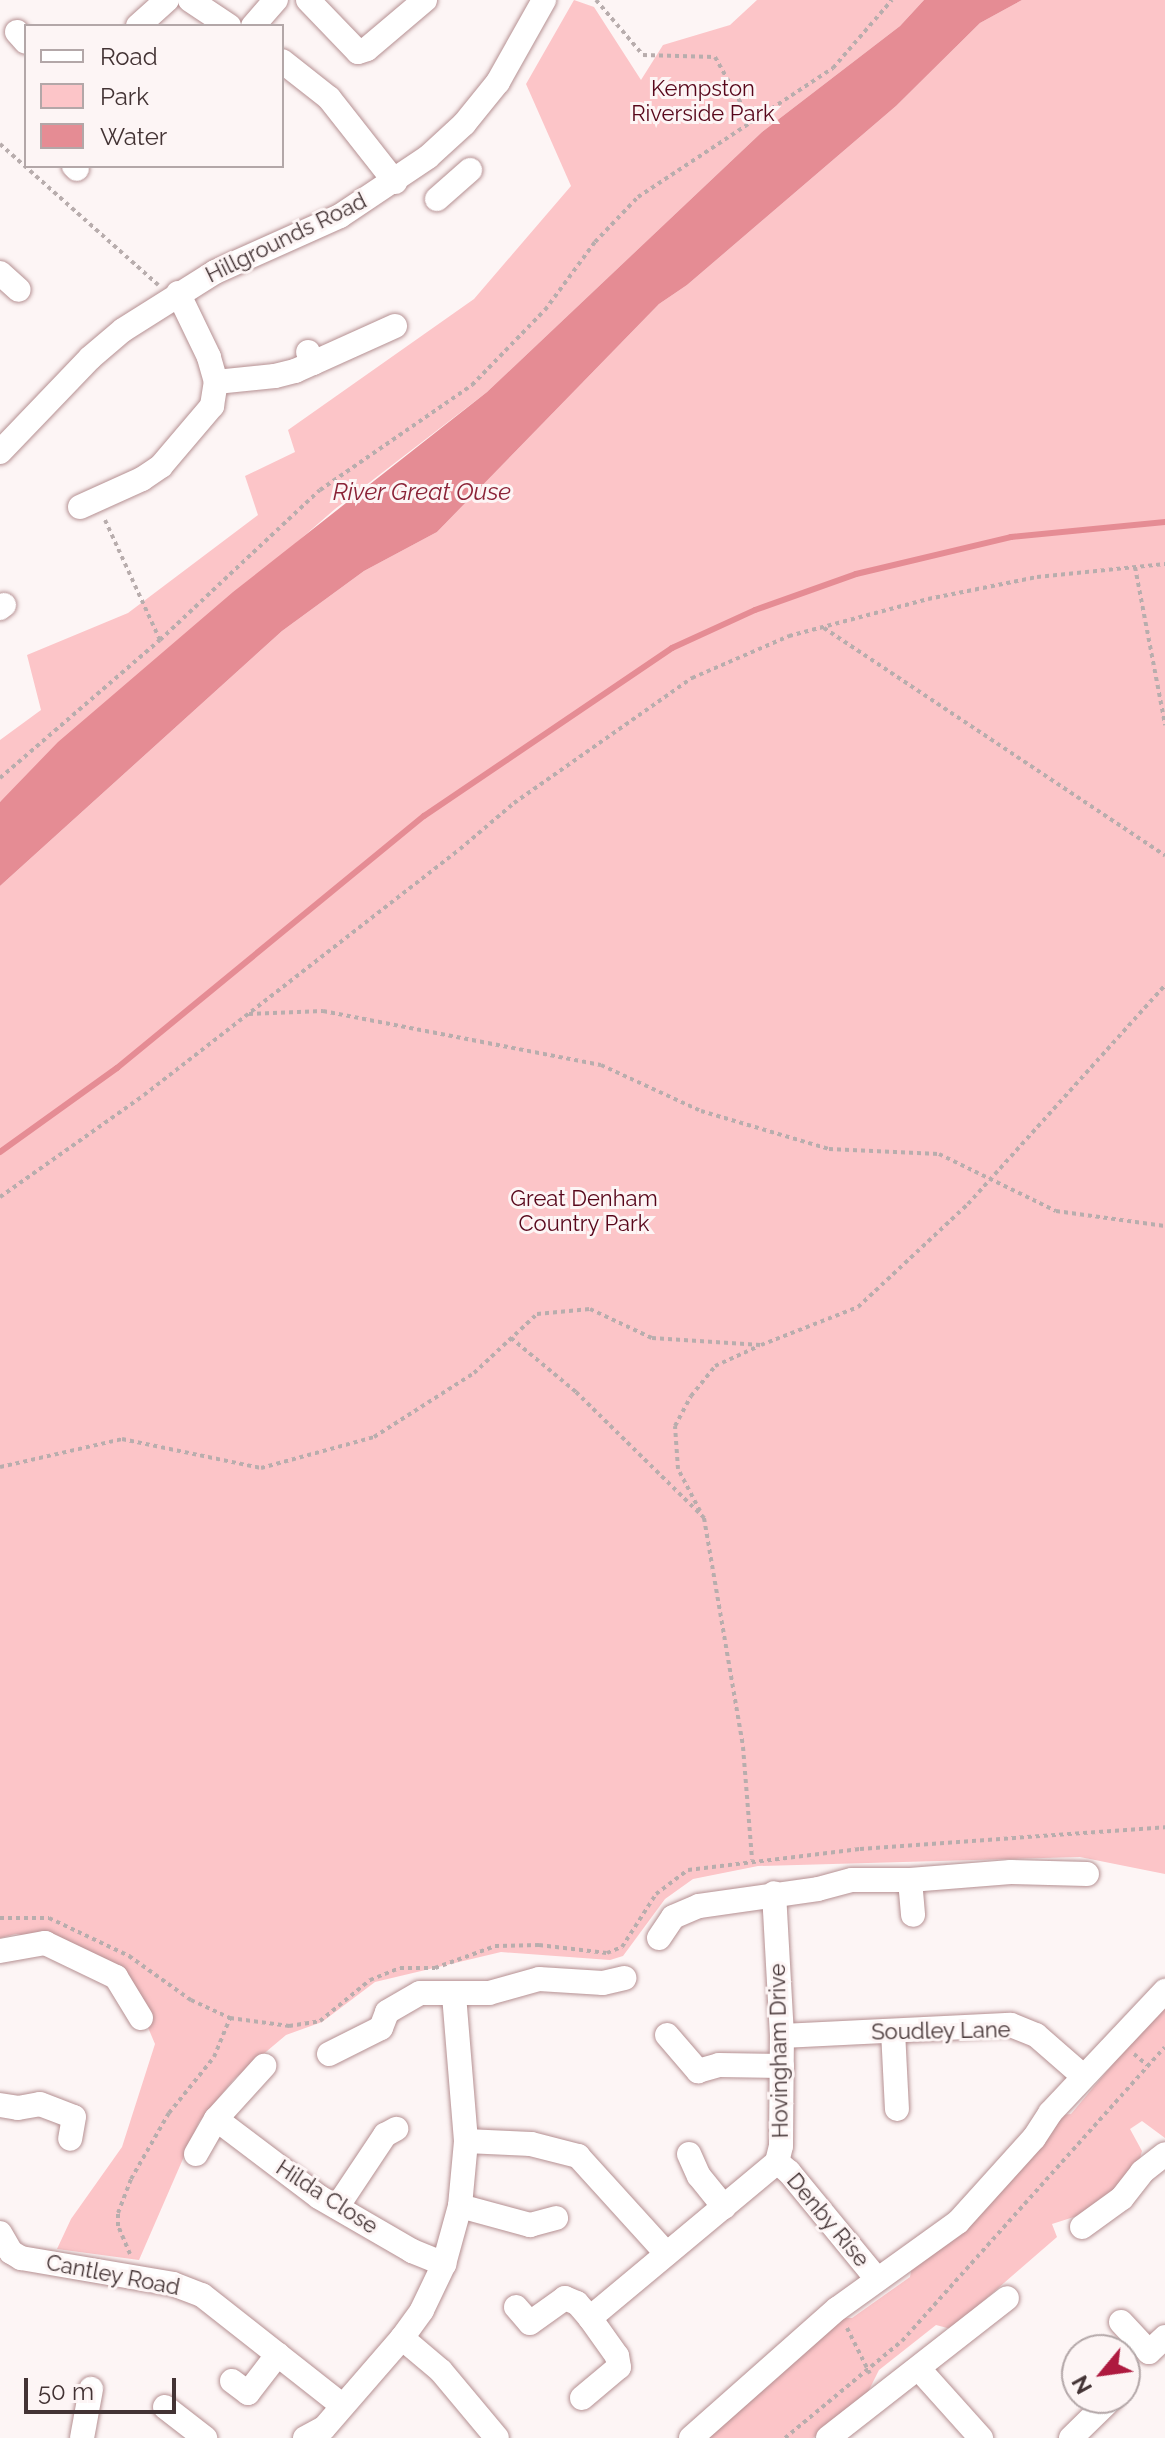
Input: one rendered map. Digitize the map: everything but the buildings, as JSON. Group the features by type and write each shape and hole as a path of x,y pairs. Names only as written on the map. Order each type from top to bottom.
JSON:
{"street":[{"path":"140,24 167,0"},
{"path":"190,0 226,24"},
{"path":"255,24 276,0"},
{"path":"308,0 358,52 367,49 420,2"},
{"name":"Hillgrounds Road","path":"0,452 90,358 174,296 340,216 428,157 464,124 498,82 544,0"},
{"path":"284,63 329,98 395,182"},
{"path":"428,157 453,185"},
{"path":"0,273 19,290"},
{"path":"93,509 161,466 212,406 216,382 209,357 174,296"},
{"path":"216,382 275,376 395,326"},
{"path":"659,1938 673,1917 699,1906 818,1889 852,1880 910,1880 1011,1872 1087,1874"},
{"path":"910,1880 913,1915"},
{"name":"Hovingham Drive","path":"583,2310 667,2254 777,2162 781,2146 782,2036 774,1893"},
{"path":"0,1951 45,1943 116,1977 141,2018"},
{"path":"329,2054 381,2028 387,2012 420,1993 489,1993 539,1979 603,1983 624,1978"},
{"path":"1083,2076 1165,1991"},
{"path":"305,2438 324,2428 402,2338 422,2310 444,2264 460,2206 466,2141 454,1994"},
{"name":"Soudley Lane","path":"782,2036 1011,2025 1036,2035 1083,2076"},
{"path":"893,2031 897,2109"},
{"path":"667,2035 698,2071 719,2065 782,2066"},
{"path":"196,2154 216,2119 264,2066"},
{"name":"Denby Rise","path":"691,2438 837,2309 958,2222 1034,2138 1050,2113 1083,2076"},
{"path":"0,2105 18,2108 40,2104 74,2117 70,2139"},
{"name":"Hilda Close","path":"216,2119 337,2207 412,2251 444,2264"},
{"path":"337,2207 385,2135 396,2129"},
{"path":"466,2141 531,2144 578,2156 667,2254"},
{"path":"689,2154 699,2176 724,2207"},
{"path":"1082,2227 1122,2198 1142,2172 1165,2154"},
{"name":"Denby Rise","path":"777,2162 789,2172 877,2279"},
{"path":"460,2206 530,2225 556,2218"},
{"name":"Cantley Road","path":"4,2249 21,2258 173,2284 202,2295 343,2406"},
{"path":"516,2307 530,2323 565,2298 583,2310 617,2356 619,2367 582,2398"},
{"path":"828,2438 1007,2298"},
{"path":"1121,2322 1149,2352 1165,2337"},
{"path":"402,2338 441,2371 497,2438"},
{"path":"232,2381 248,2393 278,2354"},
{"path":"919,2369 981,2438"},
{"path":"82,2438 91,2389"},
{"path":"165,2407 198,2436"},
{"path":"1071,2438 1096,2414"}],"path":[{"path":"596,0 643,55 715,57 753,125"},
{"path":"0,778 160,640 320,490 472,385 545,310 595,242 638,197 753,125 833,68 892,0"},
{"path":"0,144 24,165"},
{"path":"27,168 174,296"},
{"path":"93,509 160,640"},
{"path":"0,1197 144,1095 460,849 514,803 692,678 789,636 974,588 1165,564"},
{"path":"1135,567 1165,725"},
{"path":"823,627 1165,855"},
{"path":"752,1861 743,1747 704,1518 678,1469 675,1426 691,1396 715,1366 858,1307 990,1179 1165,985"},
{"path":"247,1015 323,1011 601,1065 701,1111 829,1149 939,1154 1056,1211 1165,1226"},
{"path":"0,1467 122,1439 261,1468 374,1437 474,1373 537,1314 590,1309 652,1338 761,1345"},
{"path":"511,1338 576,1392 704,1518"},
{"path":"0,1918 49,1918 129,1956 191,2000 230,2018 289,2026 320,2021 370,1980 400,1968 435,1968 495,1946 539,1945 607,1953 622,1947 656,1894 688,1870 860,1849 1165,1827"},
{"path":"140,2278 118,2226 118,2213 131,2179 169,2113 214,2057 230,2018"},
{"path":"785,2438 869,2372 902,2341 1165,2047"},
{"path":"837,2309 869,2372 887,2394"}],"green space":[{"name":"Kempston Riverside Park","path":"574,0 594,7 641,80 663,45 730,25 757,0 924,0 900,26 762,132 487,392 335,509 0,802 0,740 41,710 27,655 128,613 258,515 245,476 295,452 288,430 474,299 571,186 526,84"},
{"name":"Great Denham Country Park","path":"1022,0 1165,0 1165,1874 1080,1857 758,1866 693,1879 665,1899 623,1956 610,1960 501,1952 375,1982 322,2022 286,2035 234,2079 199,2122 139,2260 57,2249 71,2219 122,2147 155,2044 136,1999 44,1938 16,1934 0,1938 0,886 282,631 364,571 437,532 659,304 687,285 896,106 980,23"},
{"path":"1165,2002 1165,2138 1142,2121 1130,2129 1142,2151 1138,2165 1103,2200 1080,2215 1052,2224 1057,2237 951,2329 936,2325 879,2370 867,2394 813,2438 699,2438 837,2318 852,2318 910,2277 913,2262 1062,2115 1071,2114"}],"water":[{"name":"River Great Ouse","path":"924,0 1022,0 980,23 896,106 687,285 659,304 437,532 364,571 282,631 0,886 0,802 58,742 233,592 487,392 762,132 900,26"}],"waterway":[{"path":"0,1152 117,1068 424,816 672,648 755,610 856,574 1011,537 1165,522"}]}
